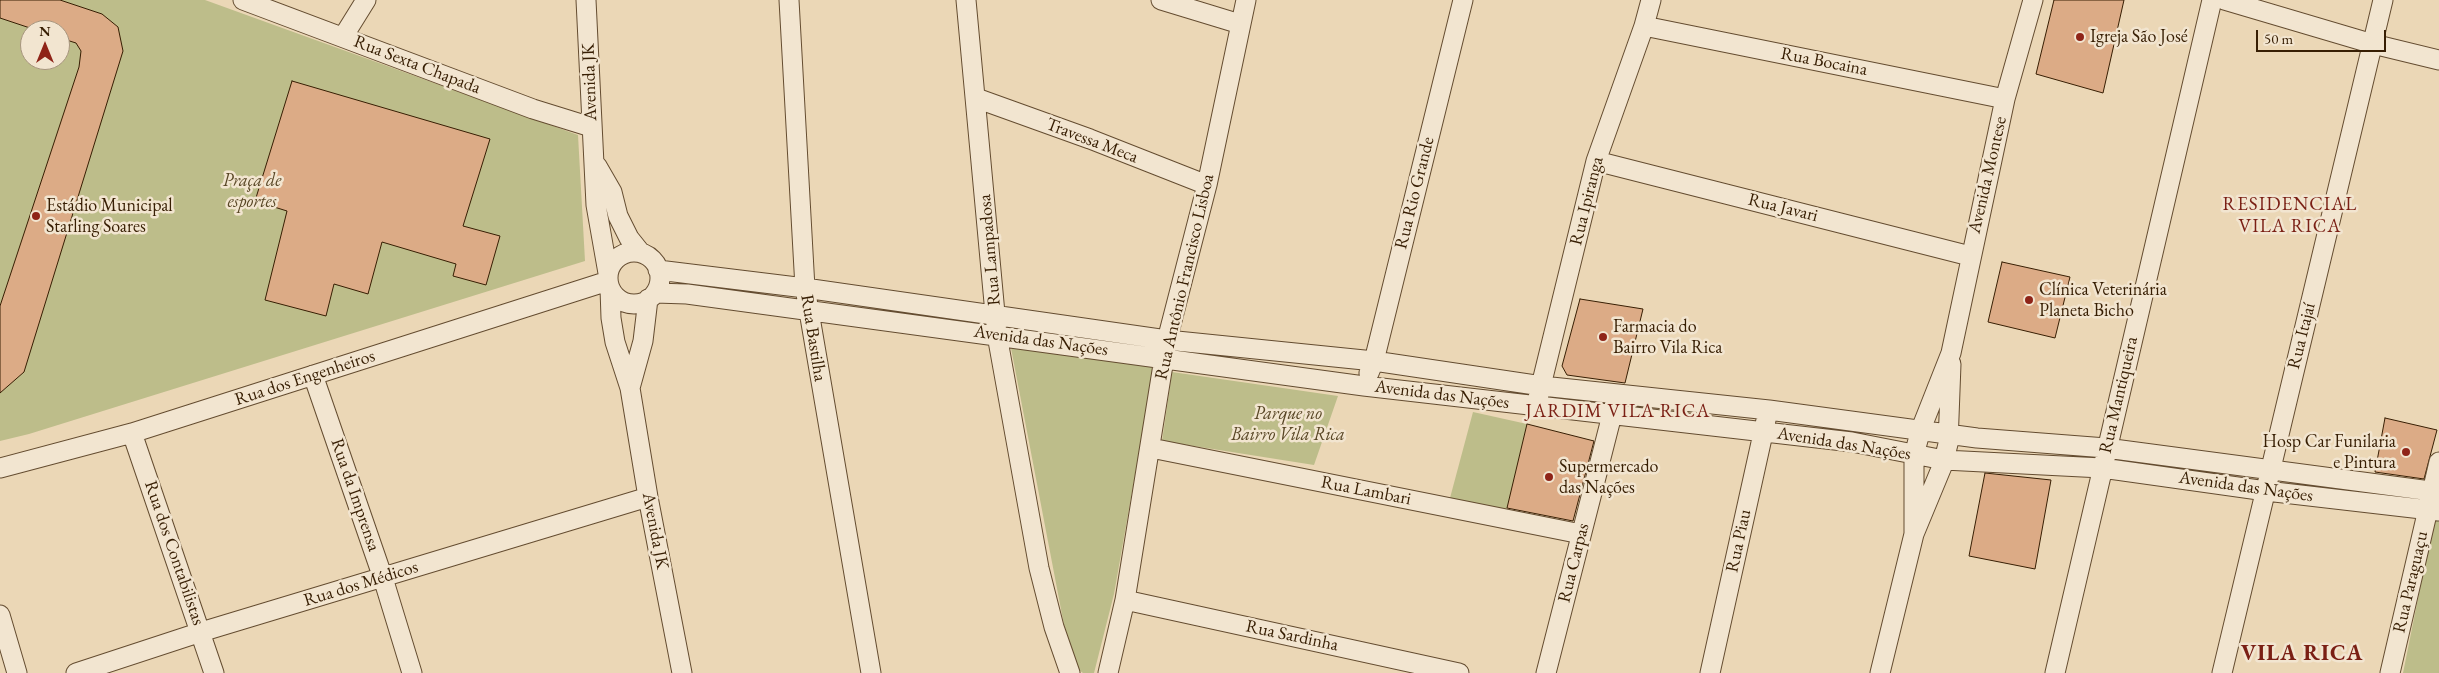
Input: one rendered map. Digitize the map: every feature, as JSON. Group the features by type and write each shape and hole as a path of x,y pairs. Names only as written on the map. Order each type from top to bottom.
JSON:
{"street":[{"name":"Rua Sexta Chapada","path":"243,0 532,109 591,127"},
{"path":"343,37 366,0"},
{"name":"Avenida JK","path":"586,0 591,127 596,164 596,206 609,281 614,334 630,388 648,497 682,673"},
{"name":"Rua Bastilha","path":"789,0 804,288 872,673"},
{"name":"Rua Lampadosa","path":"966,0 997,335 1039,568 1054,627 1070,673"},
{"path":"1161,0 1240,24"},
{"name":"Rua Antônio Francisco Lisboa","path":"1108,673 1125,600 1151,448 1165,349 1206,185 1246,0"},
{"name":"Rua Rio Grande","path":"1364,386 1374,361 1463,0"},
{"name":"Rua Ipiranga","path":"1536,406 1596,161 1644,26 1651,0"},
{"name":"Avenida Montese","path":"1880,673 1914,534 1944,460 1950,432 1951,353 1970,256 2005,99 2033,0"},
{"name":"Rua Mantiqueira","path":"2055,673 2212,0"},
{"path":"2224,0 2372,44 2439,60"},
{"name":"Rua Itajaí","path":"2222,673 2383,0"},
{"name":"Rua Bocaina","path":"1644,26 2005,99"},
{"name":"Travessa Meca","path":"976,98 1090,139 1206,185"},
{"name":"Rua Javari","path":"1596,161 1970,256"},
{"name":"Avenida JK","path":"596,164 612,192 618,216 629,238 641,253"},
{"path":"641,253 655,263 658,270 660,278 651,296 631,304 616,296 609,281 617,258 624,254 641,253"},
{"name":"Avenida das Nações","path":"658,270 804,288 995,316 1364,386 1852,442 1944,460 2102,468 2266,491 2433,510"},
{"name":"Rua dos Engenheiros","path":"0,468 132,434 609,281"},
{"name":"Avenida das Nações","path":"651,296 687,294 997,335 1165,349 1374,361 1542,386 1769,410 1862,423 1950,432 1977,438 2106,448 2436,492"},
{"name":"Avenida JK","path":"630,388 643,341 651,296"},
{"name":"Avenida Montese","path":"1914,534 1914,455 1920,429 1951,353"},
{"name":"Rua da Imprensa","path":"313,376 383,578 412,673"},
{"name":"Rua Carpas","path":"1546,673 1618,395"},
{"name":"Rua Piau","path":"1710,673 1769,410"},
{"name":"Rua dos Contabilistas","path":"132,434 214,673"},
{"name":"Rua Lambari","path":"1151,448 1581,534"},
{"name":"Rua Paraguaçu","path":"2390,673 2433,510 2439,462"},
{"name":"Rua dos Médicos","path":"76,673 201,632 648,497"},
{"name":"Rua Sardinha","path":"1125,600 1459,673"},
{"path":"0,615 17,673"}],"green space":[{"name":"Praça de esportes","path":"0,0 205,0 578,135 585,261 29,434 0,441"},
{"path":"1011,348 1154,367 1114,594 1094,673 1083,673 1079,670 1064,625"},
{"name":"Parque no Bairro Vila Rica","path":"1172,372 1338,396 1314,465 1162,441"},
{"path":"1473,412 1527,424 1506,513 1450,498"},
{"path":"2434,519 2439,520 2439,673 2403,673"}],"building":[{"path":"0,0 60,0 102,14 118,27 123,51 24,372 0,393 0,306 79,67 81,51 76,43 70,41 70,20 20,20 20,25 0,18"},
{"name":"Igreja São José","path":"2054,0 2124,0 2103,93 2036,74"},
{"path":"292,81 490,139 463,226 500,236 486,285 453,276 456,264 382,242 368,294 334,284 326,316 265,300 287,211 255,201"},
{"name":"Clínica Veterinária Planeta Bicho","path":"2002,262 2070,277 2055,338 1988,322"},
{"name":"Farmacia do Bairro Vila Rica","path":"1580,299 1643,309 1625,383 1567,375 1562,366"},
{"name":"Hosp Car Funilaria e Pintura","path":"2385,418 2437,430 2424,479 2375,472"},
{"name":"Supermercado das Nações","path":"1527,424 1594,441 1573,521 1507,508"},
{"path":"1985,473 2051,480 2035,569 1969,556"}],"place":[{"name":"Igreja São José","path":"2080,37"},
{"name":"Estádio Municipal Starling Soares","path":"36,216"},
{"name":"Clínica Veterinária Planeta Bicho","path":"2029,300"},
{"name":"Farmacia do Bairro Vila Rica","path":"1603,337"},
{"name":"Hosp Car Funilaria e Pintura","path":"2406,452"},
{"name":"Supermercado das Nações","path":"1549,477"}],"district":[{"name":"RESIDENCIAL VILA RICA","path":"2290,216"},
{"name":"JARDIM VILA RICA","path":"1618,412"},
{"name":"VILA RICA","path":"2302,654"}]}
